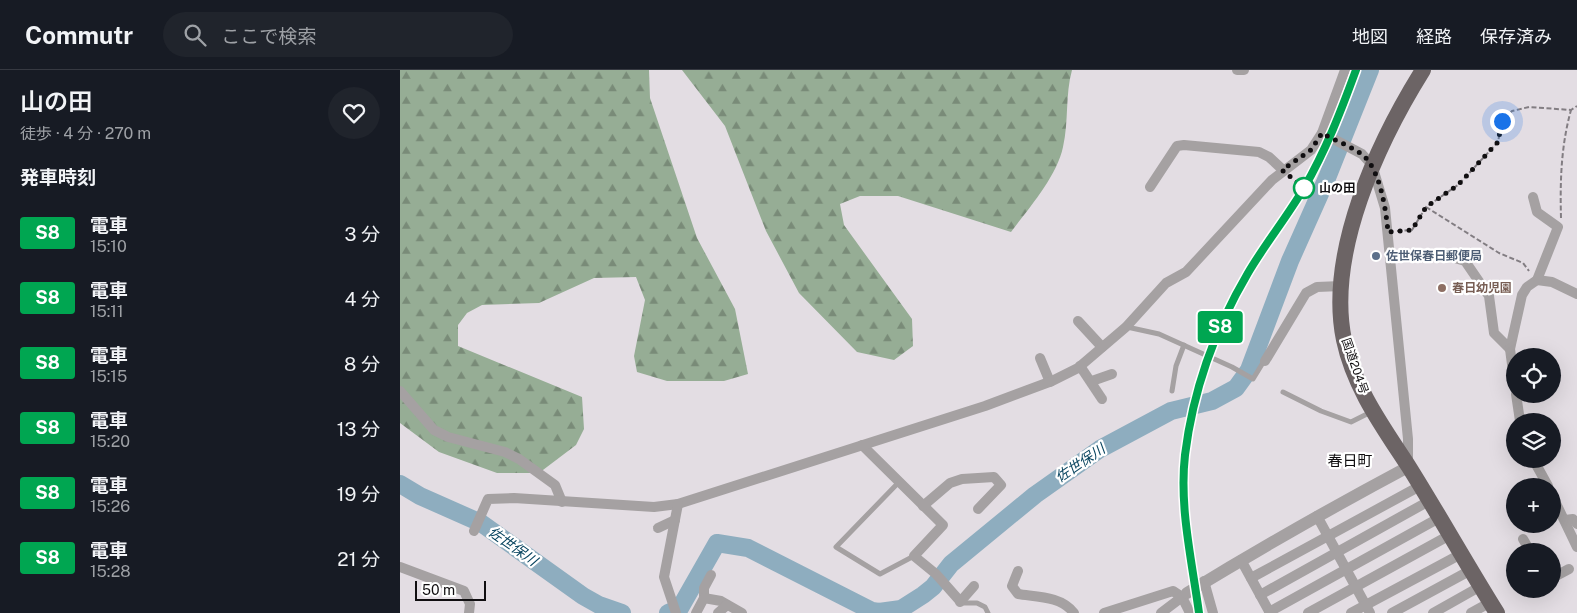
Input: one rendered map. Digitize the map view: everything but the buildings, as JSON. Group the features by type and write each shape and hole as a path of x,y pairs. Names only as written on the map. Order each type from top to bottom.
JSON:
{"highway":[{"name":"国道204号","path":"1423,70 1367,159 1347,242 1341,286 1344,340 1356,379 1372,411 1494,608"}],"street":[{"path":"1237,70 1244,70"},
{"path":"474,531 488,500 499,497 654,507 678,504 985,406 1050,382 1080,366 1126,326 1166,283 1186,272 1282,170 1311,150 1322,133 1345,70"},
{"path":"1160,613 1184,595 1240,560 1408,467 1408,439 1386,208 1367,159 1322,133"},
{"path":"1155,185 1177,146 1184,145 1259,152 1269,157 1282,170"},
{"path":"1510,348 1522,295 1527,287 1537,280 1558,227 1537,212 1533,197"},
{"path":"1448,256 1465,261 1490,296 1494,333 1509,348"},
{"path":"1537,280 1552,282 1577,294"},
{"path":"1265,361 1306,293 1317,287 1341,286"},
{"path":"1078,326 1102,347"},
{"path":"1040,358 1050,382"},
{"path":"1080,366 1092,381 1102,400"},
{"path":"1092,381 1112,374"},
{"path":"400,391 434,430 448,437 505,452 519,459 555,485 562,502"},
{"path":"862,445 943,525 914,556 936,574 960,601 974,586"},
{"path":"923,506 956,481 994,477 1001,485 978,509"},
{"path":"1251,578 1420,486"},
{"path":"1260,595 1429,501"},
{"path":"676,613 664,577 678,504"},
{"path":"1561,512 1577,548"},
{"path":"1317,516 1368,609"},
{"path":"1240,560 1270,612 1439,518"},
{"path":"1565,520 1573,519 1577,524"},
{"path":"658,528 675,520"},
{"path":"1308,613 1450,536"},
{"path":"1524,539 1526,543"},
{"path":"1351,613 1368,609 1461,554"},
{"path":"400,567 464,591 470,604 469,613"},
{"path":"1392,613 1471,570"},
{"path":"1018,571 1012,586 1018,594 1056,600 1065,604 1074,613"},
{"path":"696,613 704,598 704,588 711,575"},
{"path":"1203,583 1213,613"},
{"path":"1433,613 1481,586"},
{"path":"1104,613 1173,591 1184,595"},
{"path":"1184,595 1190,613"},
{"path":"704,598 721,601 742,613"},
{"path":"718,613 727,605"},
{"path":"1471,613 1494,608"}],"lane":[{"path":"1126,326 1159,334 1232,367 1253,379 1265,361"},
{"path":"1172,391 1176,366 1184,345"},
{"path":"1283,392 1321,411 1351,422 1372,411"},
{"path":"899,482 836,547 880,574 914,556"},
{"path":"960,601 960,604 977,603 985,607 988,613"}],"path":[{"path":"1388,232 1412,230 1426,207 1458,185 1498,142 1502,121 1512,111 1529,107 1571,110 1577,106"},
{"path":"1558,227 1561,221 1560,172 1565,131 1571,110"},
{"path":"1426,207 1499,253 1523,263 1537,280"}],"green space":[{"path":"400,70 649,70 650,98 697,238 735,309 748,374 724,381 667,381 637,372 634,356 645,300 636,277 594,278 539,303 482,305 467,313 458,325 458,346 582,397 584,429 576,445 539,473 497,473 439,452 400,423"},
{"path":"682,70 1072,70 1068,89 1065,137 1060,158 1042,191 1011,232 898,196 860,196 840,204 844,225 912,319 913,346 894,360 857,352 799,293 766,231 725,126"}],"waterway":[{"name":"佐世保川","path":"668,613 680,608 717,543 748,548 872,611 901,609 933,587 951,564 1035,495 1100,449 1171,411 1212,401 1236,388 1249,370 1290,261 1327,178 1370,70"},
{"name":"佐世保川","path":"400,484 420,496 481,523 583,596 599,605 622,613"}],"railway":[{"path":"1199,613 1188,536 1184,478 1187,434 1191,410 1205,362 1225,316 1248,273 1312,174 1333,130 1357,70"}],"train":[{"name":"S8","path":"1199,613 1189,547 1184,493 1184,457 1198,383 1224,317 1232,302 1248,273 1304,188 1331,138 1356,70"}],"place":[{"name":"山の田","path":"1304,188"},
{"name":"佐世保春日郵便局","path":"1376,256"},
{"name":"春日幼児園","path":"1442,288"}],"district":[{"name":"春日町","path":"1350,460"}],"route":[{"path":"1304,188 1282,170 1311,150 1322,133 1362,154 1372,165 1386,208 1388,232 1412,230 1426,207 1458,185 1498,142 1502,121"}]}
